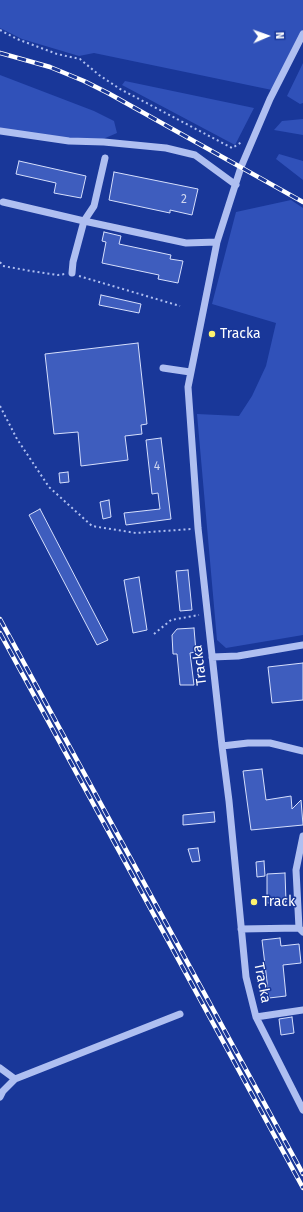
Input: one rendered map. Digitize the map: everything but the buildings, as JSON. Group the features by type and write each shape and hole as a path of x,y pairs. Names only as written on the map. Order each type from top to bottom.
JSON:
{"street":[{"name":"Tracka","path":"303,34 270,99 241,167 217,242 188,387 198,528 229,801 246,977 256,1017 303,1110"},
{"path":"0,131 69,141 104,142 166,148 195,155 236,185"},
{"path":"72,273 73,262 84,221 94,206 104,158"},
{"path":"3,202 186,243 217,242"},
{"path":"163,368 190,372"},
{"path":"212,657 238,656 303,645"},
{"path":"222,746 248,743 270,743 303,751"},
{"path":"241,930 301,930 296,870 301,857 303,836"},
{"path":"256,1017 303,1010"},
{"path":"0,1097 3,1090 15,1079 180,1014"},
{"path":"0,1068 15,1079"}],"path":[{"path":"0,30 17,39 58,54 80,59 98,75 120,89 232,148 245,141 256,132"},
{"path":"0,262 3,266 31,271 58,275 72,273 180,306"},
{"path":"0,406 16,438 49,487 92,526 136,533 198,528"},
{"path":"154,634 171,620 207,614"}],"shaded area":[{"path":"0,0 303,0 303,30 272,90 94,53 79,56 22,39 0,28"},
{"path":"303,63 303,103 300,104 287,96"},
{"path":"0,75 94,111 114,121 117,133 103,139 67,139 0,129"},
{"path":"125,81 254,108 235,145 122,85"},
{"path":"303,119 303,135 274,130 282,121"},
{"path":"279,154 303,161 303,180 276,159"},
{"path":"291,200 303,208 303,635 226,648 217,640 197,414 239,416 252,396 266,366 276,323 212,304 236,212"}],"railway":[{"path":"0,53 50,67 84,81 303,202"},
{"path":"0,619 303,1174"},
{"path":"0,633 303,1188"}],"place":[{"name":"Tracka","path":"212,334"},
{"name":"Track","path":"254,902"}]}
